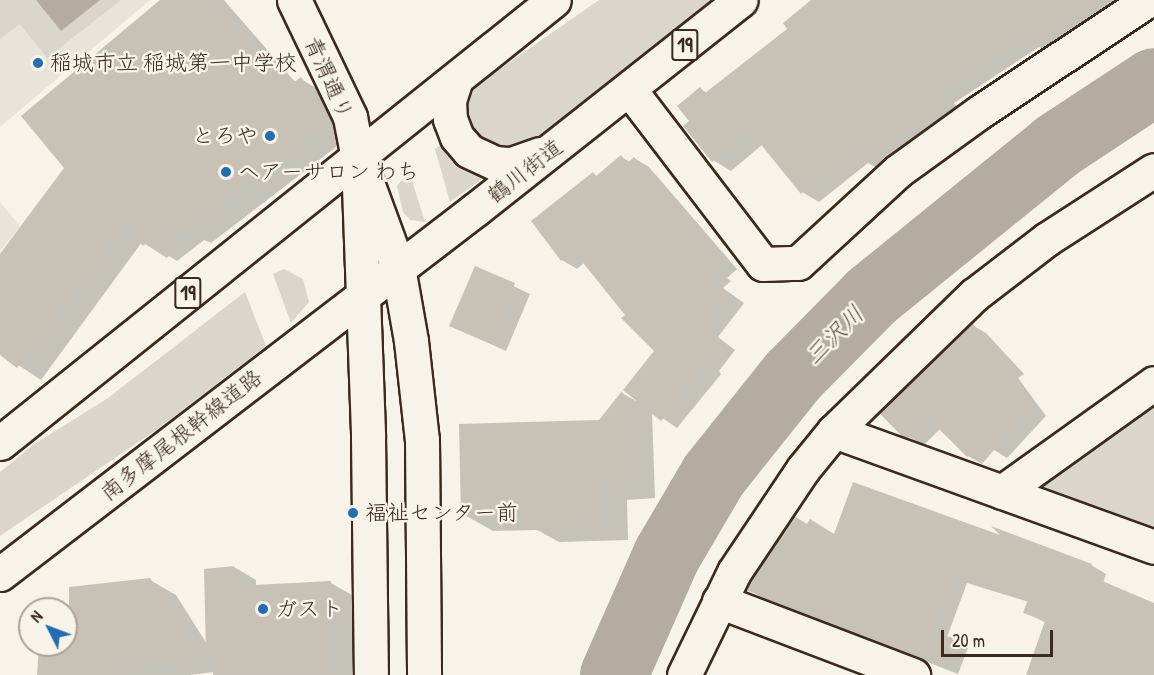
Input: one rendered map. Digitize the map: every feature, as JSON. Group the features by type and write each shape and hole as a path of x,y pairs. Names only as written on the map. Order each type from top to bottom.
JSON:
{"main road":[{"name":"青渭通り","path":"294,0 350,117 358,158"},
{"name":"19","path":"0,443 554,0"},
{"name":"鶴川街道","path":"398,267 558,145 741,0"},
{"path":"629,89 763,264 798,263 898,171 981,111 1148,0"},
{"path":"456,79 450,101 450,119 457,137 481,158 495,163 511,164 530,160 558,145"},
{"path":"358,158 398,267 411,341 422,440 424,675"},
{"path":"358,158 368,436 371,675"},
{"path":"684,675 719,601 802,469 834,431 974,295 1047,238 1154,170"},
{"name":"19","path":"362,295 398,267"},
{"name":"南多摩尾根幹線道路","path":"0,574 362,295"},
{"path":"1002,492 1154,383"},
{"path":"834,431 1154,547"},
{"path":"719,601 913,675"}],"shaded area":[{"name":"稲城市立 稲城第一中学校","path":"0,0 150,0 0,127"},
{"path":"0,0 121,0 47,58 20,24 0,39"},
{"path":"36,0 100,0 61,31"},
{"path":"599,0 718,0 534,142 518,148 503,148 485,142 472,128 465,113 464,101 468,94 478,84"},
{"path":"444,143 463,166 482,175 482,179 450,202 435,149"},
{"path":"409,171 425,222 410,220 403,212 397,186"},
{"path":"0,202 20,226 0,251"},
{"path":"284,269 303,279 309,302 291,323 273,274"},
{"path":"245,292 266,346 159,428 0,536 0,472 33,445 108,398"},
{"path":"1154,397 1154,532 1039,494 1040,483"}],"building":[{"path":"160,0 214,0 289,86 301,77 331,120 186,231 182,226 153,248 148,241 143,246 124,222 17,368 0,355 0,254 64,168 21,116"},
{"path":"811,0 1104,0 1033,46 1026,35 937,93 948,106 918,130 913,124 864,162 854,150 801,194 750,131 712,162 683,126 689,121 677,106 700,87 705,93 787,29 783,23"},
{"path":"621,155 627,163 634,157 723,260 713,268 716,272 710,278 730,294 704,327 721,341 704,362 707,364 661,421 623,390 654,351 621,318 625,315 580,259 572,252 561,261 531,221 593,172 596,176"},
{"path":"475,266 515,283 491,344 449,326"},
{"path":"972,323 1011,366 1005,370 1033,407 992,451 981,441 967,457 929,419 909,438 902,436 879,413"},
{"path":"622,391 625,482 597,483 598,524 527,526 526,512 461,515 459,424 599,420"},
{"path":"853,482 1000,535 991,526 1092,564 1088,575 1154,603 1154,675 1026,675 1045,621 1023,613 1028,599 952,575 931,631 953,638 942,667 746,590 794,516 807,524 810,519 834,534"},
{"path":"234,566 235,586 331,581 331,671 213,675 213,654 206,655 204,569"},
{"path":"150,578 199,656 113,668 112,675 37,675 38,657 78,657 78,597 69,597 69,587"}],"waterway":[{"name":"三沢川","path":"614,675 667,555 714,475 793,376 872,296 1057,146 1154,82"}],"place":[{"name":"稲城市立 稲城第一中学校","path":"38,63"},
{"name":"とろや","path":"270,136"},
{"name":"ヘアーサロン わち","path":"226,172"},
{"name":"福祉センター前","path":"353,513"},
{"name":"ガスト","path":"263,609"}]}
